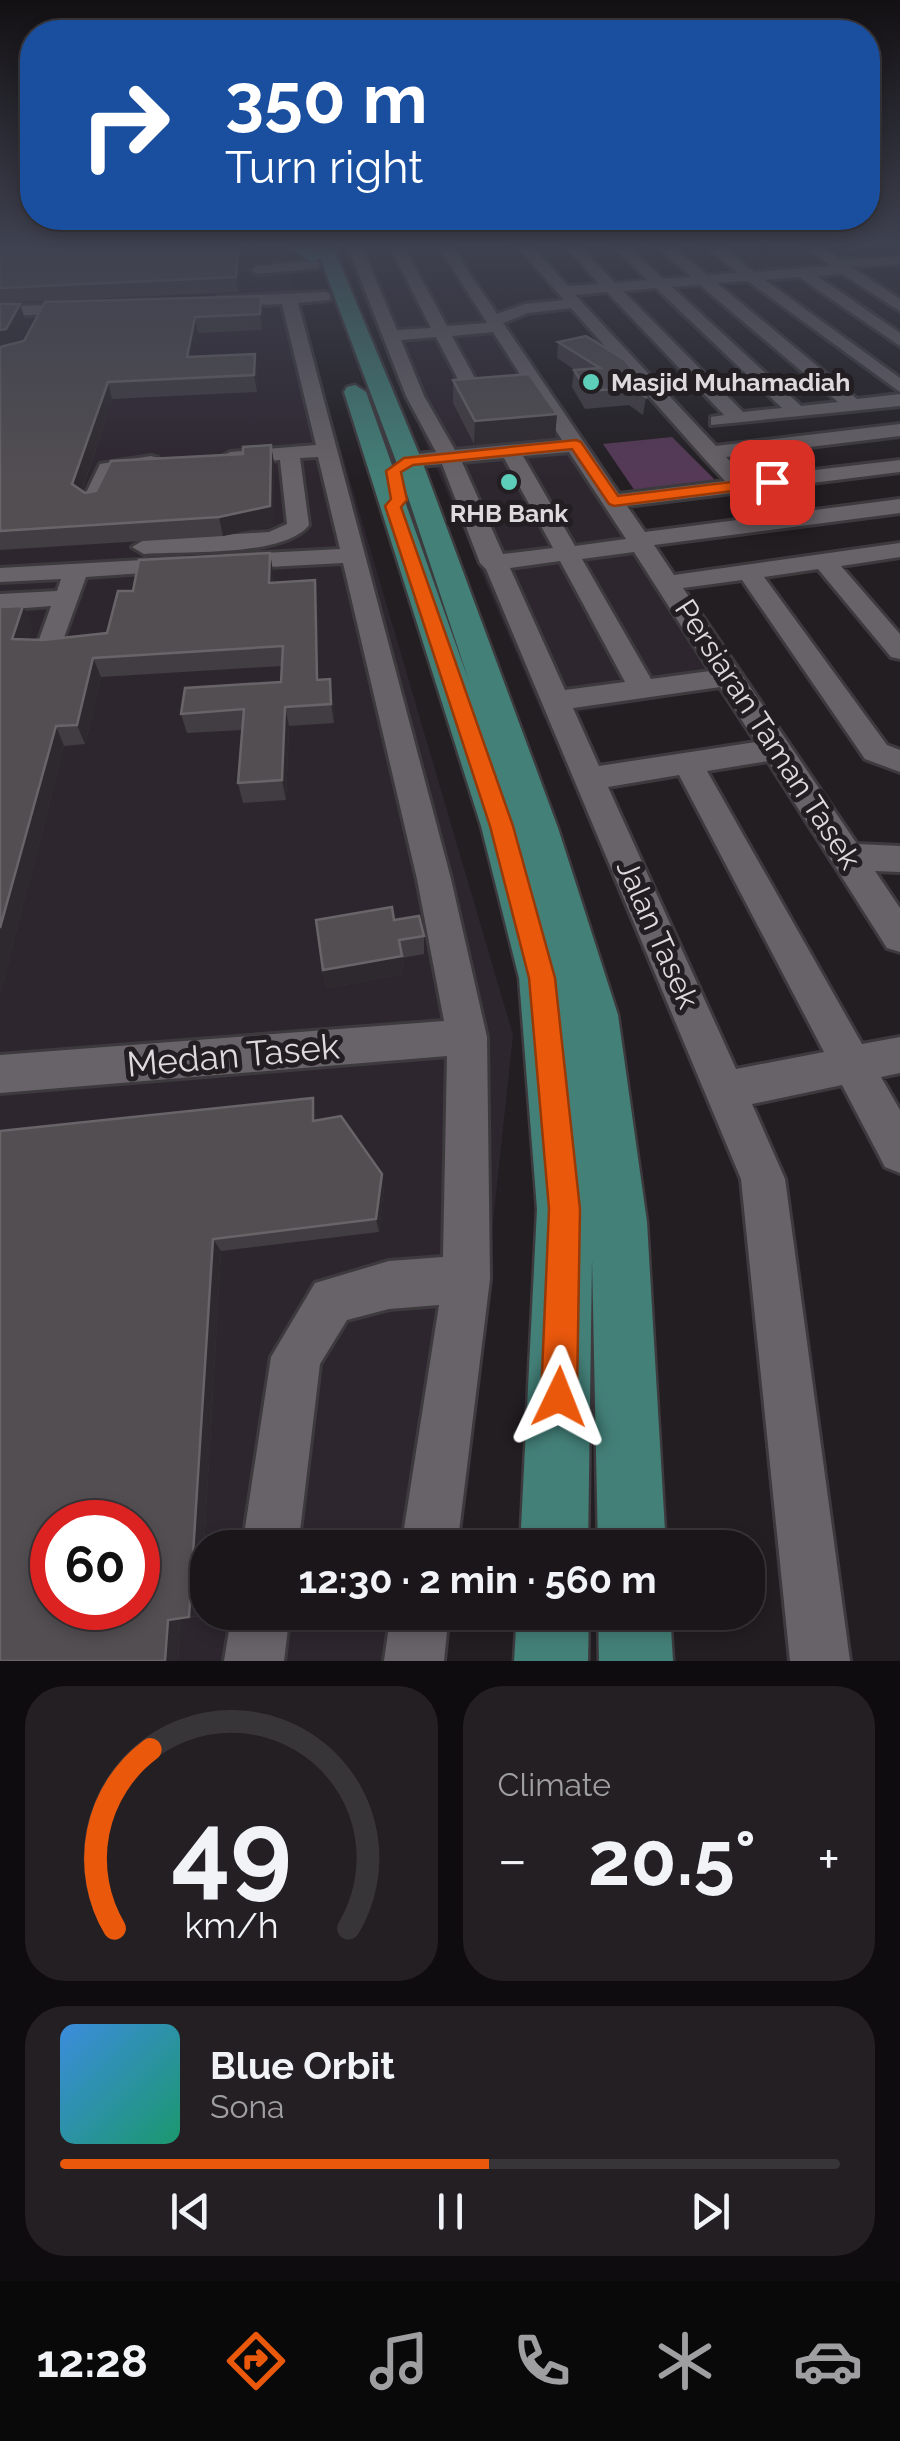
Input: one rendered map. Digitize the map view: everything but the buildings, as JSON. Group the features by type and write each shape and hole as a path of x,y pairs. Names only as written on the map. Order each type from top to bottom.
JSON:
{"main road":[{"path":"338,325 408,463 542,978 565,1209 555,1530"},
{"path":"344,325 408,463 538,828 594,1015 619,1222 631,1530"},
{"path":"551,1661 552,1630"},
{"path":"635,1630 636,1661"}],"street":[{"name":"Jalan Tasek","path":"299,325 492,563 728,1090 763,1179 820,1661"},
{"name":"Jalan Tasek","path":"385,325 389,336 453,393 354,555 434,879 467,1037 466,1279 432,1530"},
{"path":"440,325 453,393"},
{"path":"389,336 492,325"},
{"name":"Persiaran Taman Tasek","path":"496,325 529,386 576,444 900,937"},
{"path":"629,325 797,412"},
{"path":"647,325 739,419"},
{"path":"661,325 684,425 740,486"},
{"path":"757,325 854,406"},
{"path":"662,340 816,325 900,387"},
{"path":"877,325 900,341"},
{"path":"684,425 900,400"},
{"path":"710,453 900,430"},
{"path":"210,459 289,454 408,463 576,444"},
{"path":"511,452 643,689"},
{"path":"127,548 271,539 290,534 298,525 289,454"},
{"path":"93,501 107,468 172,461"},
{"path":"614,501 900,466"},
{"path":"492,563 900,506"},
{"path":"0,575 354,555"},
{"path":"668,583 896,555"},
{"path":"824,561 900,651"},
{"path":"49,648 76,570"},
{"path":"748,572 876,752 900,761"},
{"path":"28,601 40,573"},
{"path":"0,602 66,598"},
{"path":"555,701 730,677"},
{"path":"590,779 778,750"},
{"path":"689,765 900,1152"},
{"path":"850,857 900,859"},
{"name":"Medan Tasek","path":"0,1074 467,1037"},
{"path":"728,1090 900,1055"},
{"path":"272,1530 296,1357 332,1300 389,1285 466,1279"},
{"path":"254,1661 258,1630"},
{"path":"414,1661 418,1630"}],"shaded area":[{"path":"0,325 304,325 513,1035 460,1530 190,1530 190,1630 449,1630 446,1661 0,1661"},
{"path":"375,325 502,325 745,684 544,718"},
{"path":"672,437 718,483 637,494 603,444"}],"place":[{"name":"Masjid Muhamadiah","path":"591,382"},
{"name":"RHB Bank","path":"509,482"}],"route":[{"path":"559,1397 565,1209 542,978 501,826 392,506 399,500 394,471 409,461 576,444 614,501 772,482"}]}
